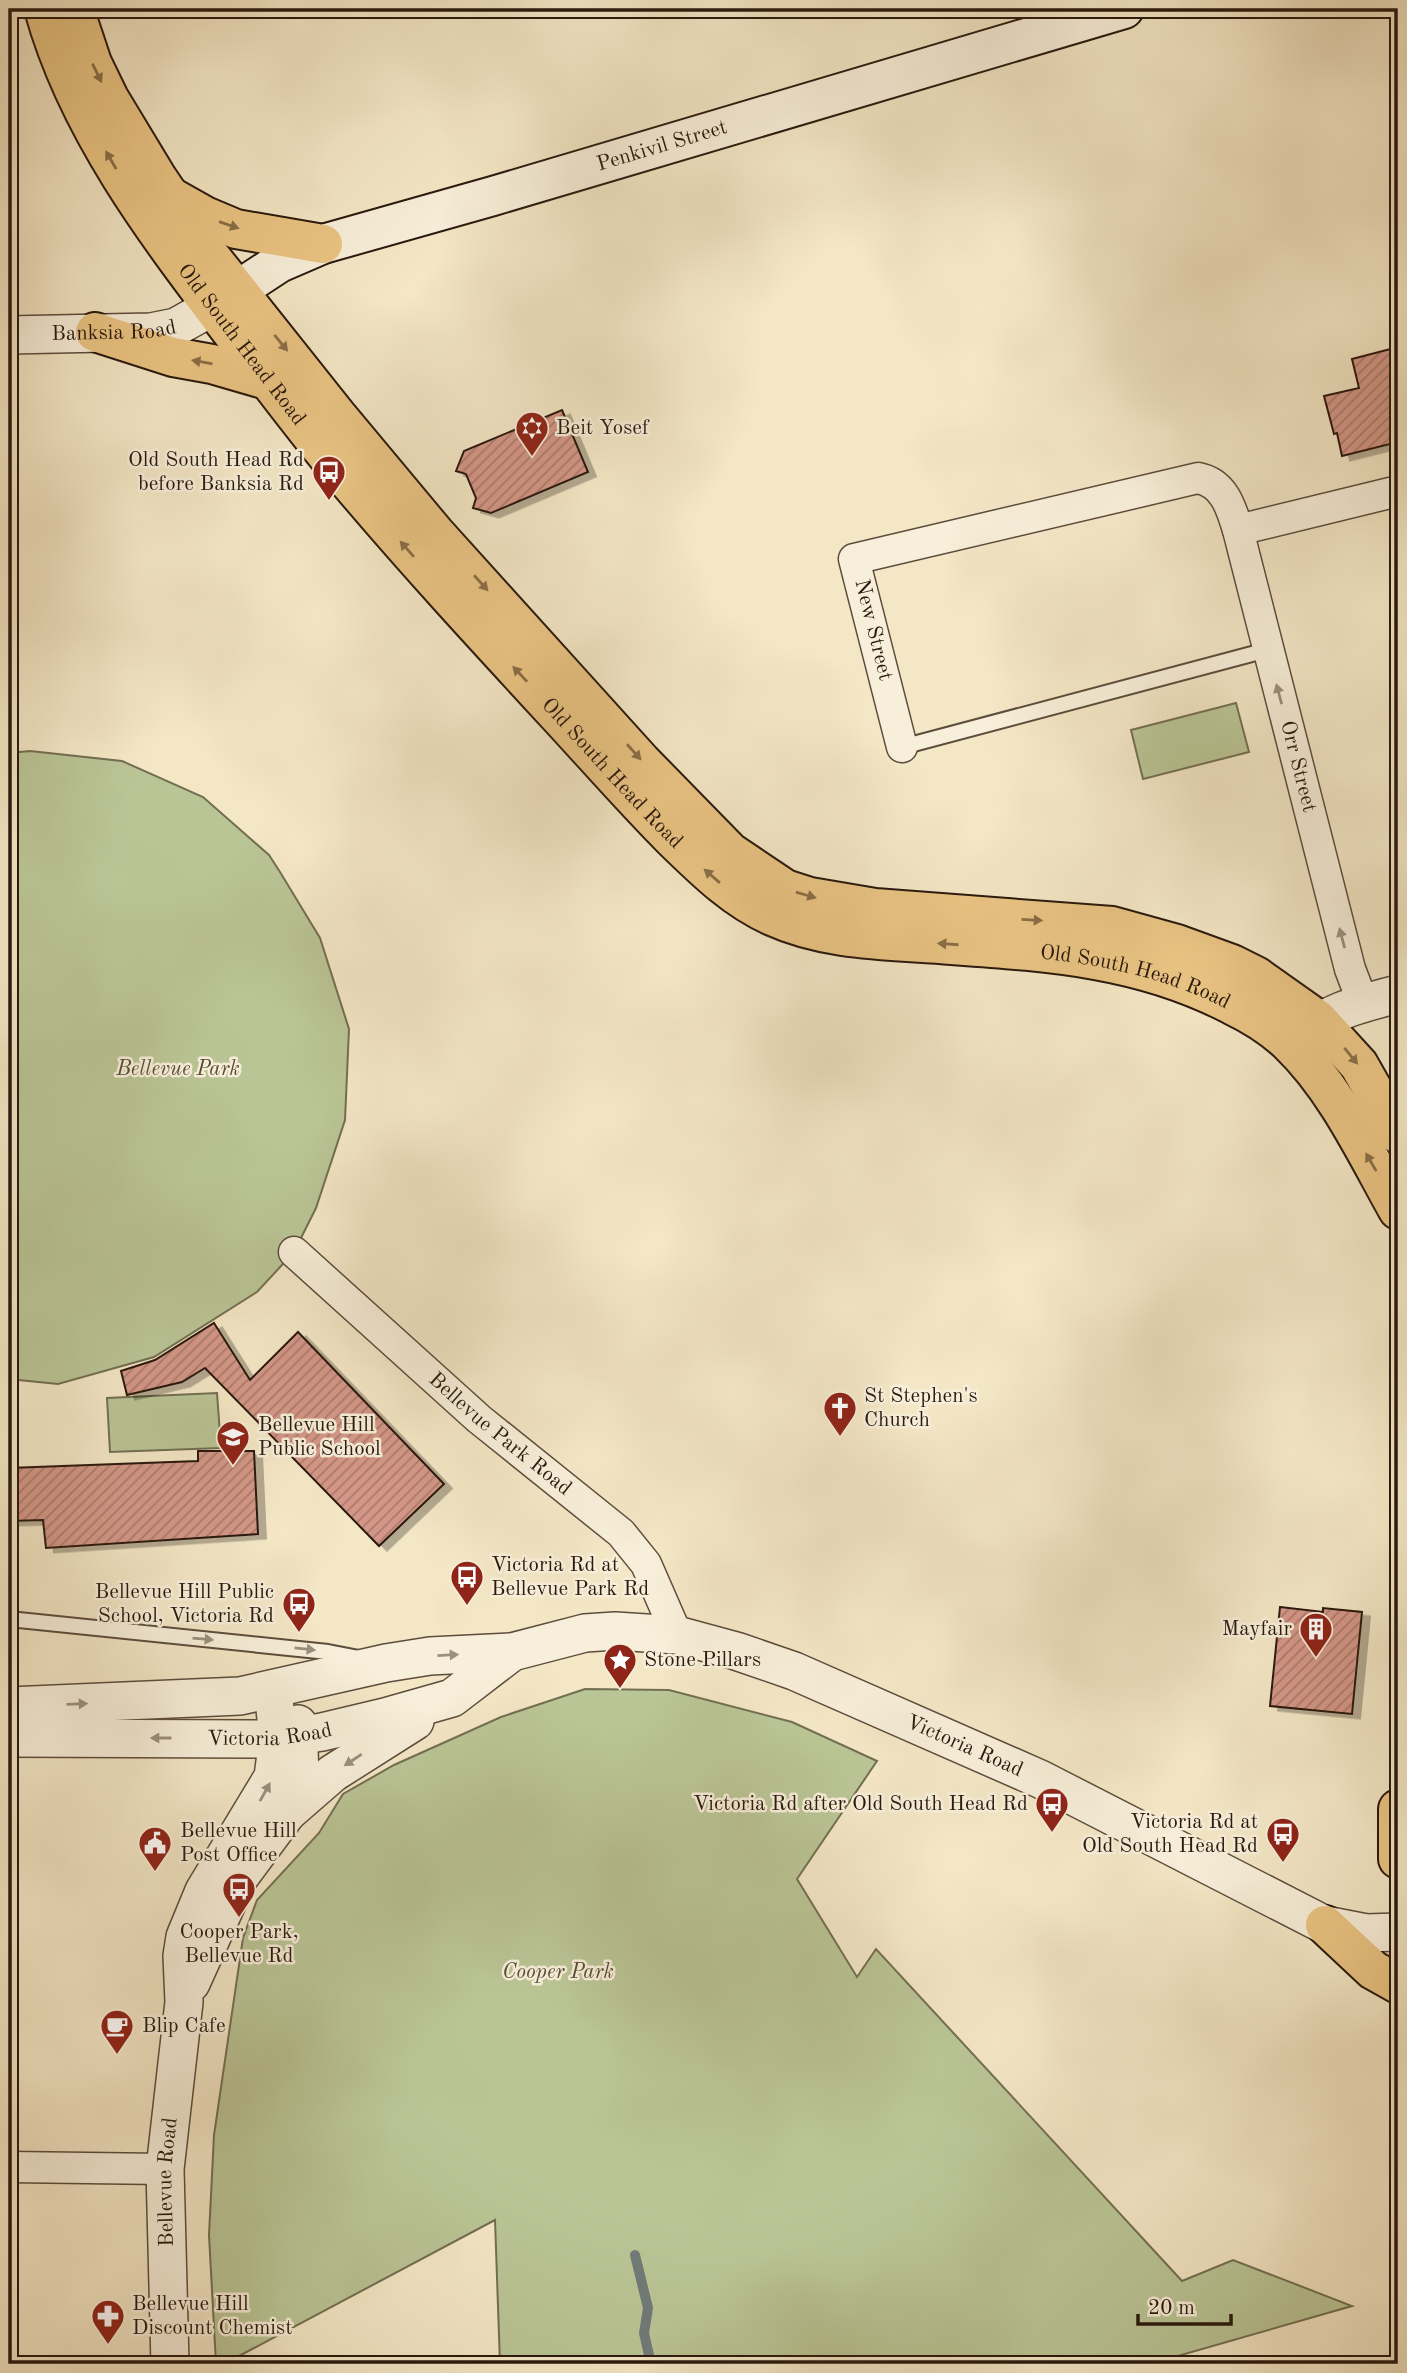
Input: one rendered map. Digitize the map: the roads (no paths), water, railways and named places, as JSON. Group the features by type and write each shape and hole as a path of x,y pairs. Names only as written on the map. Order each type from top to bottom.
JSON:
{"main road":[{"name":"Old South Head Road","path":"44,9 66,75 89,121 148,217 339,418 435,533 698,821 730,852 785,889 810,897 853,905 1112,926 1177,944 1232,964 1256,976 1304,1032 1316,1073 1343,1114 1398,1210"},
{"name":"Old South Head Road","path":"74,9 92,63 109,98 168,196 267,380 345,478 426,570 639,806 707,871 742,899 772,916 817,931 866,939 1105,960 1173,978 1264,1021 1304,1032 1359,1065 1398,1135"},
{"name":"Penkivil Street","path":"225,299 279,263 323,244 507,192 1106,11"},
{"path":"168,196 236,229 323,244"},
{"path":"95,332 173,357 212,364 267,380"},
{"path":"1398,1809 1398,1859"},
{"path":"1325,1925 1373,1970 1398,1984"}],"street":[{"name":"Banksia Road","path":"9,335 164,330 176,327 225,299"},
{"name":"New Street","path":"902,747 854,559 1198,478 1210,481 1221,490 1232,510 1238,530"},
{"path":"1238,530 1398,491"},
{"name":"Orr Street","path":"1238,530 1350,969 1363,1003"},
{"path":"1304,1032 1363,1003 1398,994"},
{"name":"Bellevue Park Road","path":"294,1252 479,1419 621,1534 646,1564 677,1634"},
{"name":"Victoria Road","path":"9,1706 240,1696 386,1663 430,1656 512,1652 585,1633 615,1630 677,1634 794,1671 1040,1779 1325,1925 1366,1933 1398,1931"},
{"name":"Victoria Road","path":"9,1738 289,1738 385,1717 452,1698 512,1652"},
{"name":"Bellevue Road","path":"184,2002 238,1879 287,1813 300,1776 289,1738 284,1687"},
{"path":"287,1813 333,1773 452,1698"},
{"name":"Bellevue Road","path":"170,2364 166,2169 184,2002 182,1956 185,1937 204,1891 273,1777 289,1738"},
{"path":"9,2167 166,2169"}],"lane":[{"name":"New Street","path":"902,747 1267,650"},
{"path":"9,1619 328,1651 386,1663"}],"waterway":[{"path":"635,2255 648,2308 644,2333 651,2364"}],"place":[{"name":"Beit Yosef","path":"532,458"},
{"name":"Old South Head Rd before Banksia Rd","path":"329,502"},
{"name":"St Stephen's Church","path":"840,1438"},
{"name":"Bellevue Hill Public School","path":"233,1467"},
{"name":"Victoria Rd at Bellevue Park Rd","path":"467,1607"},
{"name":"Bellevue Hill Public School, Victoria Rd","path":"299,1634"},
{"name":"Mayfair","path":"1316,1659"},
{"name":"Stone Pillars","path":"620,1690"},
{"name":"Victoria Rd after Old South Head Rd","path":"1052,1834"},
{"name":"Victoria Rd at Old South Head Rd","path":"1283,1864"},
{"name":"Bellevue Hill Post Office","path":"155,1873"},
{"name":"Cooper Park, Bellevue Rd","path":"239,1919"},
{"name":"Blip Cafe","path":"117,2056"},
{"name":"Bellevue Hill Discount Chemist","path":"108,2346"}],"park label":[{"name":"Bellevue Park","path":"178,1069"},
{"name":"Cooper Park","path":"558,1972"}]}
